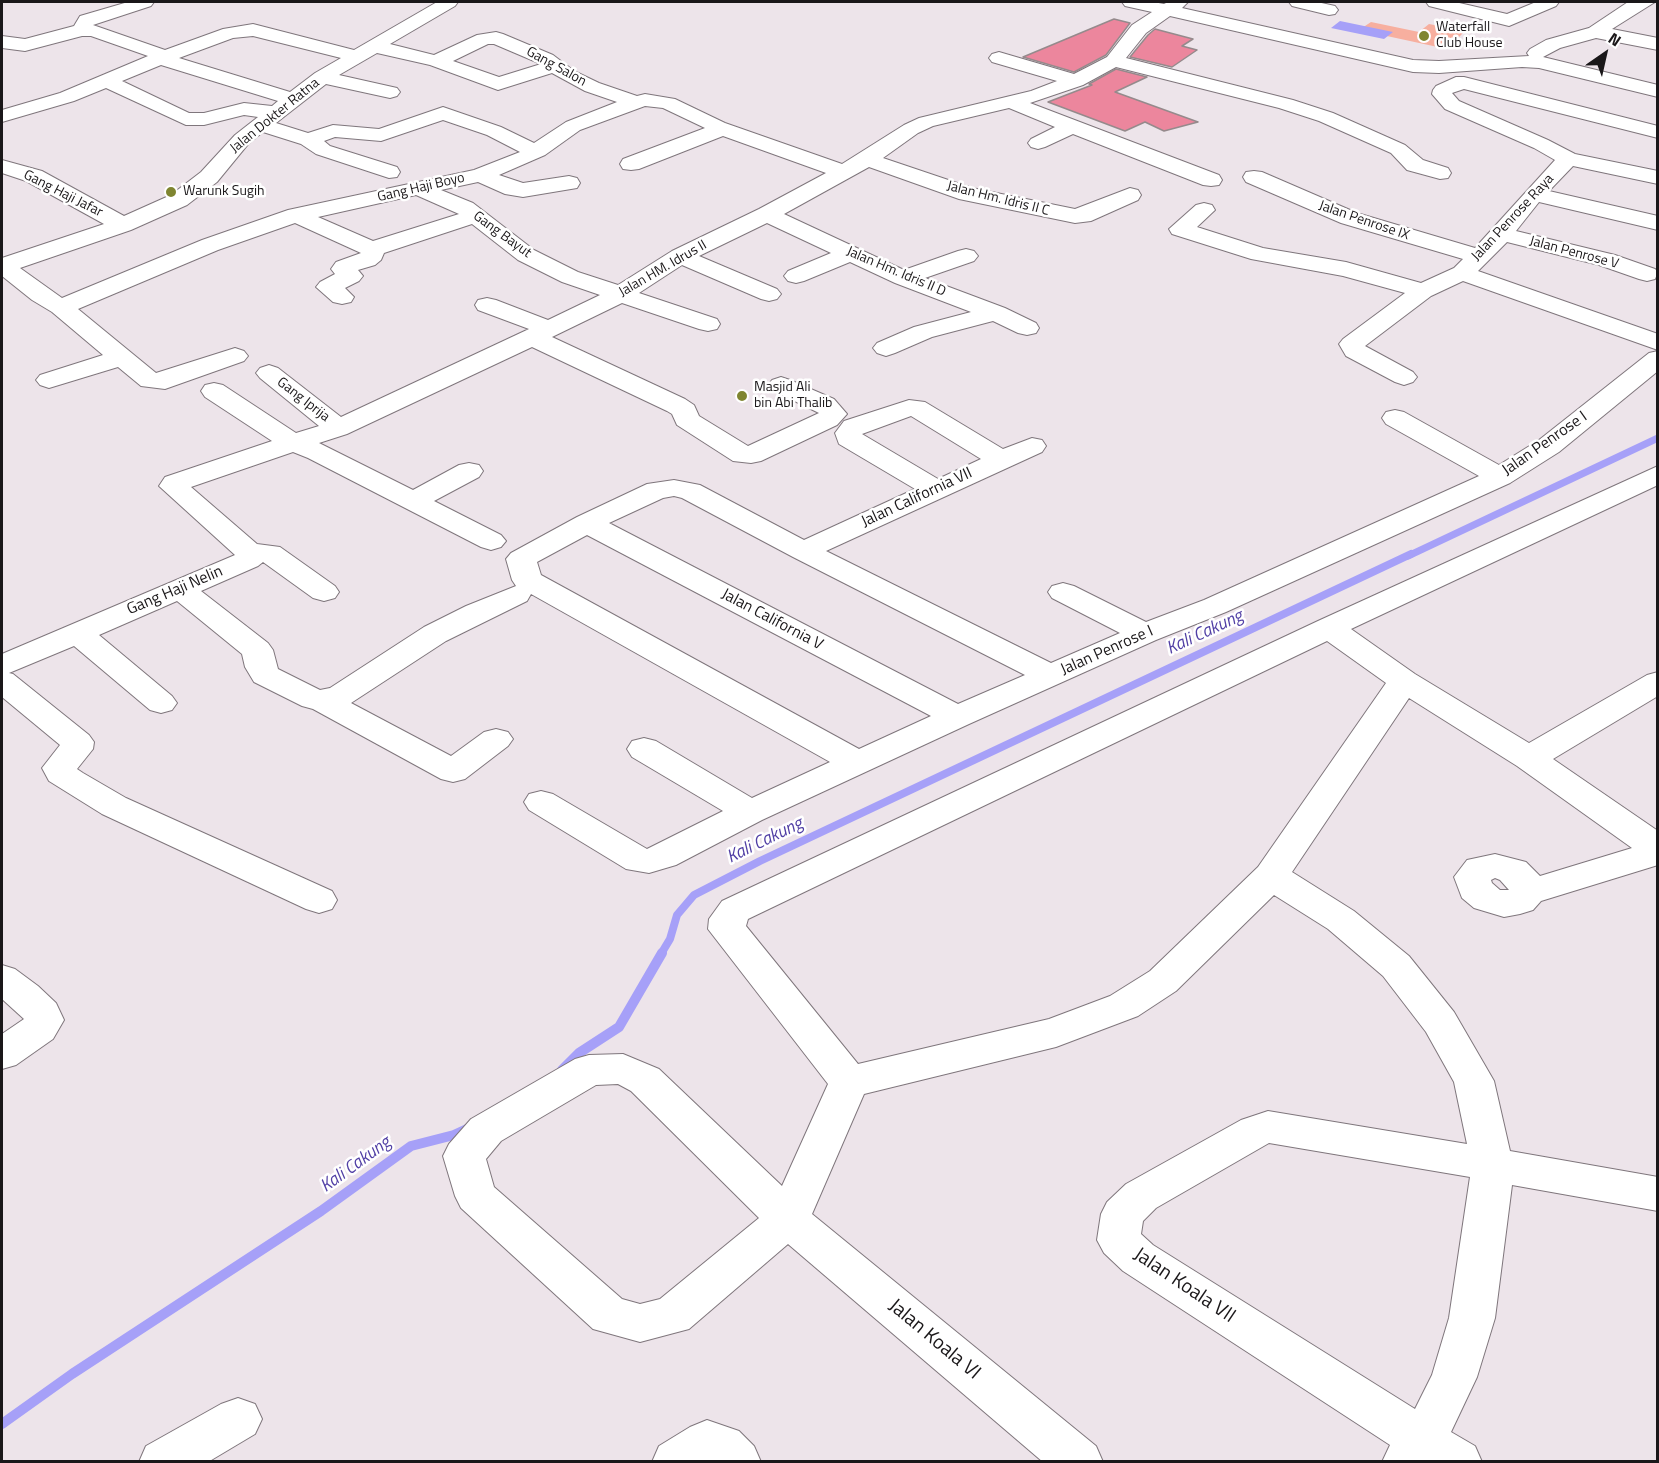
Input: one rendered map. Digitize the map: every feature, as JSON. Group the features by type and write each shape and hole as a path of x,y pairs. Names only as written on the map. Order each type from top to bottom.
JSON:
{"street":[{"path":"82,30 86,20 145,2"},
{"path":"417,2 444,5"},
{"path":"1131,2 1168,5 1409,58 1444,59 1537,53 1658,83"},
{"path":"1298,2 1329,10"},
{"path":"1435,2 1509,20 1550,2"},
{"path":"1537,53 1553,44 1596,32 1640,4 1658,11"},
{"name":"Jalan Dokter Ratna","path":"2,266 123,225 162,209 193,191 242,139 278,113 323,71 365,51 444,5"},
{"path":"1168,5 1658,132"},
{"name":"Jalan HM. Idrus II","path":"250,553 173,486 175,483 338,428 442,381 618,295 680,256 767,214 867,159 911,129 926,122 1013,102 1076,81 1114,61 1139,29 1168,5"},
{"path":"2,42 26,45 82,30 98,32 163,57 278,113 308,140 323,150 389,172"},
{"path":"2,116 67,98 163,57 215,38 230,33 253,30 365,51 436,61 492,84 555,66"},
{"path":"1596,32 1658,44"},
{"path":"215,38 280,56"},
{"name":"Gang Salon","path":"436,61 489,38 496,38 532,53 592,87 636,102"},
{"path":"999,58 1076,81"},
{"path":"1114,61 1286,104 1326,117 1389,144 1415,165 1440,173"},
{"path":"1441,76 1522,61 1539,62 1658,91"},
{"path":"323,71 390,92"},
{"name":"Jalan Penrose Raya","path":"1404,376 1354,351 1352,344 1423,291 1470,264 1502,234 1534,194 1568,159 1541,144 1452,105 1442,94 1441,76"},
{"path":"107,81 186,118 204,119 244,109 278,113"},
{"name":"Gang Haji Boyo","path":"61,307 210,245 296,215 480,175 538,152 564,131 636,102 668,103 722,129 842,171"},
{"path":"1013,102 1211,180"},
{"path":"308,140 333,131 381,135 442,113 494,131 538,152"},
{"path":"1350,128 1376,116"},
{"path":"1038,143 1072,127"},
{"path":"631,164 722,129"},
{"name":"Jalan Hm. Idris II C","path":"867,159 967,194 1012,201 1060,214 1083,216 1130,195"},
{"path":"1568,159 1658,178"},
{"name":"Gang Haji Jafar","path":"2,166 34,176 123,225"},
{"path":"480,175 513,189 523,190 568,183"},
{"name":"Jalan Penrose IX","path":"1254,177 1349,218 1470,264 1658,343"},
{"name":"Gang Bayut","path":"420,189 454,202 526,255 570,277 708,324"},
{"path":"1534,194 1630,237"},
{"path":"1204,210 1180,229 1259,254 1346,268 1423,291"},
{"name":"Jalan Hm. Idris II D","path":"767,214 903,278 996,313 1027,328"},
{"path":"1037,232 1060,214"},
{"path":"296,215 373,250 475,216"},
{"name":"Jalan Penrose V","path":"1502,234 1630,237 1647,274"},
{"path":"342,297 328,287 351,276 343,268 367,260 373,255 373,250"},
{"path":"796,276 851,253"},
{"path":"680,256 769,294"},
{"path":"903,278 966,256"},
{"path":"2,266 40,295 61,307 150,381 165,381 235,356"},
{"path":"488,304 675,405 685,411 686,419 743,454 751,455 828,419 834,414 825,405 781,385"},
{"path":"886,348 923,332 996,313"},
{"path":"49,380 123,357"},
{"name":"Jalan Penrose I","path":"542,802 639,860 649,861 957,717 1145,633 1225,601 1500,477 1549,446 1658,358"},
{"name":"Gang Iprija","path":"269,373 338,428"},
{"path":"214,391 293,443 318,452 491,541"},
{"path":"935,489 849,438 848,433 853,427 909,408 916,408 1002,460"},
{"path":"1395,418 1500,477"},
{"name":"Jalan California VII","path":"803,551 1032,446"},
{"path":"412,501 469,471"},
{"path":"849,1082 727,929 727,919 735,910 1658,474"},
{"path":"858,763 527,580 520,559 587,523 657,490 674,488 690,491 803,551 1052,676"},
{"name":"Jalan California V","path":"587,523 957,717"},
{"path":"250,553 270,553 324,592"},
{"name":"Gang Haji Nelin","path":"5,662 182,590 248,560 250,553"},
{"path":"182,590 257,650 265,675 313,699 321,700 340,696 435,634 516,595"},
{"path":"1063,592 1145,633"},
{"path":"1329,628 1404,681 1529,758 1658,850"},
{"path":"76,632 161,703"},
{"path":"5,662 77,742 76,748 59,768 61,773 71,781 114,806 318,900"},
{"path":"849,1082 1056,1032 1124,1006 1163,981 1271,876 1404,681"},
{"path":"1529,758 1658,682"},
{"path":"321,700 453,771 496,739"},
{"path":"644,749 750,812"},
{"path":"1528,892 1658,850"},
{"path":"1271,876 1341,920 1396,966 1440,1022 1474,1081 1493,1166 1472,1318 1429,1454"},
{"path":"2,979 42,1013 45,1020 39,1029 2,1054"},
{"name":"Jalan Koala VI","path":"789,1219 673,1315 640,1323 609,1315 476,1196 464,1156 486,1130 589,1070 623,1069 645,1080 789,1219 1079,1461"},
{"path":"789,1219 849,1082"},
{"name":"Jalan Koala VII","path":"1429,1454 1138,1258 1119,1240 1122,1214 1141,1196 1256,1131 1268,1127 1285,1128 1493,1166"},
{"path":"1493,1166 1658,1194"},
{"path":"163,1461 238,1419"},
{"path":"676,1461 707,1442 722,1446 737,1461"}],"shaded area":[{"path":"1340,21 1393,32 1384,39 1331,28"},
{"name":"Waterfall Club House","path":"1371,22 1419,32 1429,24 1465,31 1447,49 1359,30"}],"building":[{"path":"1114,19 1130,23 1106,55 1074,72 1023,57"},
{"path":"1155,29 1193,39 1182,46 1197,50 1172,67 1130,57"},
{"path":"1116,69 1147,77 1115,92 1198,122 1164,131 1145,122 1125,131 1048,102 1092,85 1089,84"}],"waterway":[{"name":"Kali Cakung","path":"1408,556 1658,438"},
{"name":"Kali Cakung","path":"661,954 670,939 677,915 694,895 760,861 1411,554"},
{"name":"Kali Cakung","path":"562,1070 579,1053 619,1027 662,953"},
{"name":"Kali Cakung","path":"2,1424 72,1374 321,1211 411,1146 454,1135 467,1129"}],"place":[{"name":"Waterfall Club House","path":"1424,36"},
{"name":"Warunk Sugih","path":"171,192"},
{"name":"Masjid Ali bin Abi Thalib","path":"742,396"}]}
